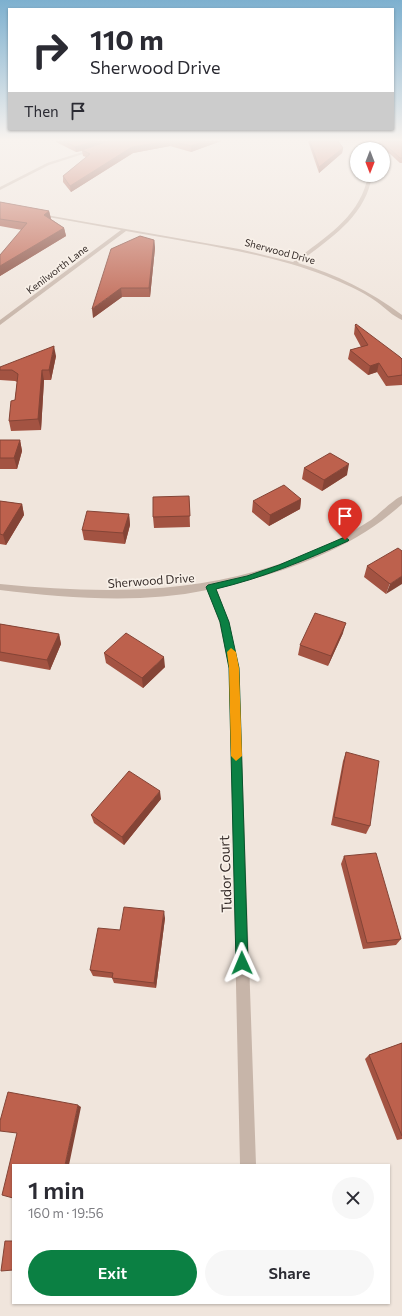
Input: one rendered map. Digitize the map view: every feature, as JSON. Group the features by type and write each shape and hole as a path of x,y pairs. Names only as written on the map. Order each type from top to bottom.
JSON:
{"street":[{"path":"293,264 352,216 361,202"},
{"name":"Sherwood Drive","path":"34,213 246,252 293,264 355,288 380,302 402,318"},
{"name":"Kenilworth Lane","path":"0,323 124,230"},
{"name":"Sherwood Drive","path":"0,587 63,594 101,595 176,591 211,587 248,578 345,540 373,523 402,499"},
{"name":"Tudor Court","path":"211,587 224,622 234,668 248,1164"}],"building":[{"path":"0,202 2,202 49,211 44,215 64,228 0,266 0,255 27,223 0,219"},
{"path":"140,236 154,240 149,288 121,288 92,309 111,249"},
{"path":"356,324 402,359 402,375 388,377 379,363 370,366 350,350 368,345 355,325"},
{"path":"54,346 49,370 42,370 38,419 9,421 11,401 15,400 18,374 12,370 0,370 0,367"},
{"path":"0,440 20,440 14,458 0,458"},
{"path":"330,453 349,464 324,480 304,468"},
{"path":"284,485 301,499 270,515 253,501"},
{"path":"189,496 190,516 153,517 153,497"},
{"path":"0,501 22,504 3,535 0,534"},
{"path":"87,511 129,514 123,533 82,530"},
{"path":"398,548 402,551 402,576 390,584 367,566"},
{"path":"315,613 346,623 331,656 300,645"},
{"path":"0,624 59,634 47,660 0,652"},
{"path":"126,633 164,657 142,678 104,653"},
{"path":"346,752 379,761 370,826 334,817"},
{"path":"129,771 160,791 122,837 91,815"},
{"path":"376,853 401,939 367,943 344,856"},
{"path":"124,907 164,911 154,983 112,978 113,973 90,970 98,928 120,930"},
{"path":"402,1043 402,1136 369,1055"},
{"path":"8,1092 78,1105 65,1164 12,1164 12,1198 2,1195 17,1133 0,1131 0,1121"},
{"path":"5,1241 12,1241 12,1270 1,1271"}],"slow traffic":[{"path":"231,652 234,668 236,756"}],"route":[{"path":"242,963 234,668 224,622 211,587 248,578 282,567 345,540"}]}
